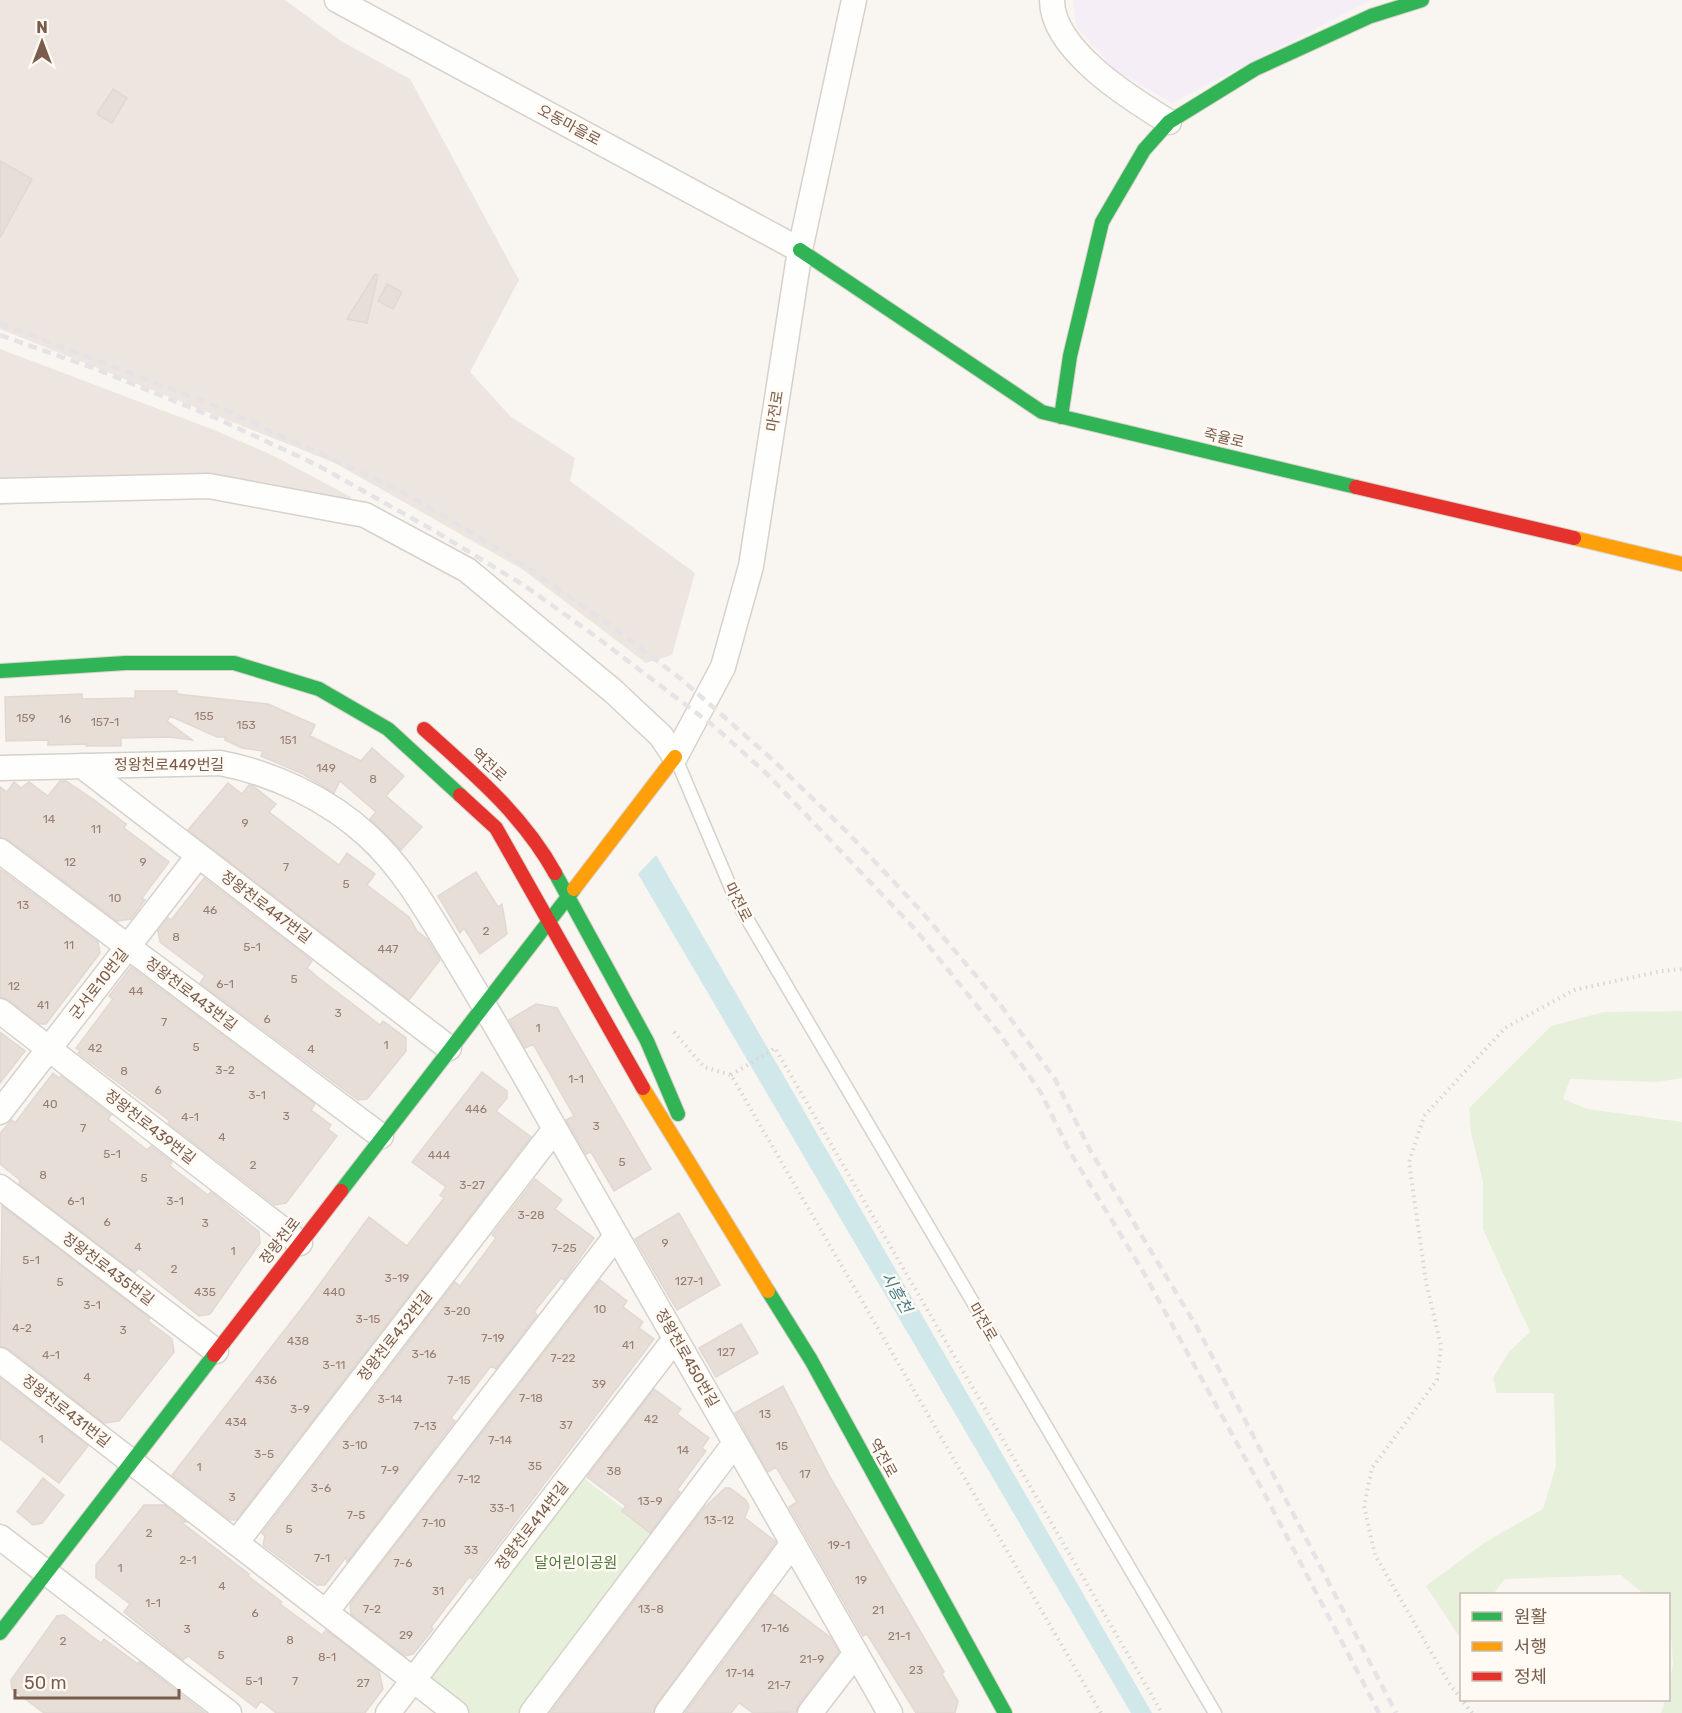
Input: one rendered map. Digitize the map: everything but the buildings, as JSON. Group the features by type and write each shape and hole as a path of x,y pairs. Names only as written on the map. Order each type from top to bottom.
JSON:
{"street":[{"name":"오동마을로","path":"338,0 800,250"},
{"name":"마전로","path":"675,757 723,667 751,566 800,250 854,0"},
{"path":"1052,0 1060,29 1079,55 1131,98 1169,122"},
{"path":"1061,417 1070,356 1102,222 1144,150 1169,122 1255,69 1371,16 1422,0"},
{"name":"죽율로","path":"800,250 1042,412 1682,564"},
{"path":"0,491 209,486 365,515 467,570 613,691 661,736 675,757"},
{"path":"229,649 251,653"},
{"name":"역전로","path":"0,671 126,663 234,663 319,689 388,729 496,828 661,1120 811,1360 1005,1713"},
{"name":"역전로","path":"416,723 493,790 541,847 646,1041 725,1224"},
{"name":"정왕천로","path":"0,1633 586,869 675,757"},
{"name":"정왕천로449번길","path":"0,768 220,763 248,768 276,778 342,816 368,836 409,882 483,1004"},
{"name":"정왕천로447번길","path":"82,766 449,1048"},
{"name":"정왕천로443번길","path":"0,851 381,1136"},
{"name":"군서로10번길","path":"0,1112 198,856"},
{"name":"정왕천로450번길","path":"483,1004 890,1713"},
{"name":"정왕천로439번길","path":"0,1011 300,1243"},
{"name":"정왕천로432번길","path":"236,1543 555,1129"},
{"name":"정왕천로435번길","path":"0,1187 216,1351"},
{"path":"326,1612 616,1236"},
{"name":"정왕천로414번길","path":"388,1713 675,1339"},
{"name":"정왕천로431번길","path":"0,1360 131,1462"},
{"path":"532,1713 735,1443"},
{"path":"131,1462 456,1713"},
{"path":"0,1537 229,1713"},
{"path":"667,1713 793,1543"},
{"path":"810,1713 856,1653"}],"lane":[{"name":"마전로","path":"675,757 735,900 1215,1713"}],"path":[{"path":"1460,1697 1449,1683 1376,1555 1364,1506 1372,1468 1437,1380 1441,1346 1426,1282 1409,1162 1424,1116 1505,1028 1574,990 1662,971 1682,969"},
{"path":"673,1031 704,1067 731,1075 1101,1713"},
{"path":"731,1075 775,1048 1162,1713"},
{"path":"1463,1701 1472,1713"}],"shaded area":[{"path":"0,0 285,0 341,41 410,79 519,280 470,372 511,417 575,458 570,481 695,573 672,655 646,663 522,569 335,463 0,329"},
{"path":"1073,0 1371,0 1172,103 1116,71 1076,26"},
{"path":"0,349 214,430 272,455 351,497 334,518 207,493 0,505"}],"green space":[{"path":"1682,1011 1682,1078 1657,1082 1570,1079 1563,1099 1587,1109 1682,1122 1682,1713 1661,1713 1665,1701 1670,1701 1673,1664 1670,1593 1643,1593 1621,1575 1505,1579 1494,1593 1460,1593 1460,1637 1426,1586 1484,1543 1543,1509 1556,1466 1554,1393 1497,1393 1493,1378 1509,1352 1530,1332 1483,1229 1483,1182 1471,1132 1469,1108 1551,1026 1604,1012"},
{"name":"달어린이공원","path":"582,1477 657,1534 519,1713 466,1713 430,1687 430,1675"}],"water":[{"name":"시흥천","path":"656,855 1152,1713 1131,1713 638,874"}],"railway":[{"path":"0,323 221,408 399,490 511,556 611,626 681,679 773,760 848,833 922,912 999,1003 1055,1079 1090,1150 1198,1329 1396,1713"},
{"path":"0,335 96,369 216,418 317,465 433,530 525,586 591,633 715,727 768,775 915,929 999,1033 1040,1091 1070,1152 1141,1268 1262,1489 1379,1713"}],"traffic: fast":[{"path":"1061,417 1070,356 1102,222 1144,150 1169,122 1255,69 1371,16 1422,0"},
{"path":"800,250 1042,412 1356,487"},
{"path":"0,671 126,663 234,663 319,689 388,729 460,795"},
{"path":"555,873 647,1041 678,1114"},
{"path":"341,1191 574,889"},
{"path":"768,1291 811,1360 1005,1713"},
{"path":"0,1633 214,1355"}],"traffic: slow":[{"path":"1574,538 1682,564"},
{"path":"574,889 675,757"},
{"path":"643,1088 768,1291"}],"traffic: jam":[{"path":"1356,487 1574,538"},
{"path":"424,729 496,796 528,832 555,873"},
{"path":"460,795 496,828 643,1088"},
{"path":"214,1355 341,1191"}]}
